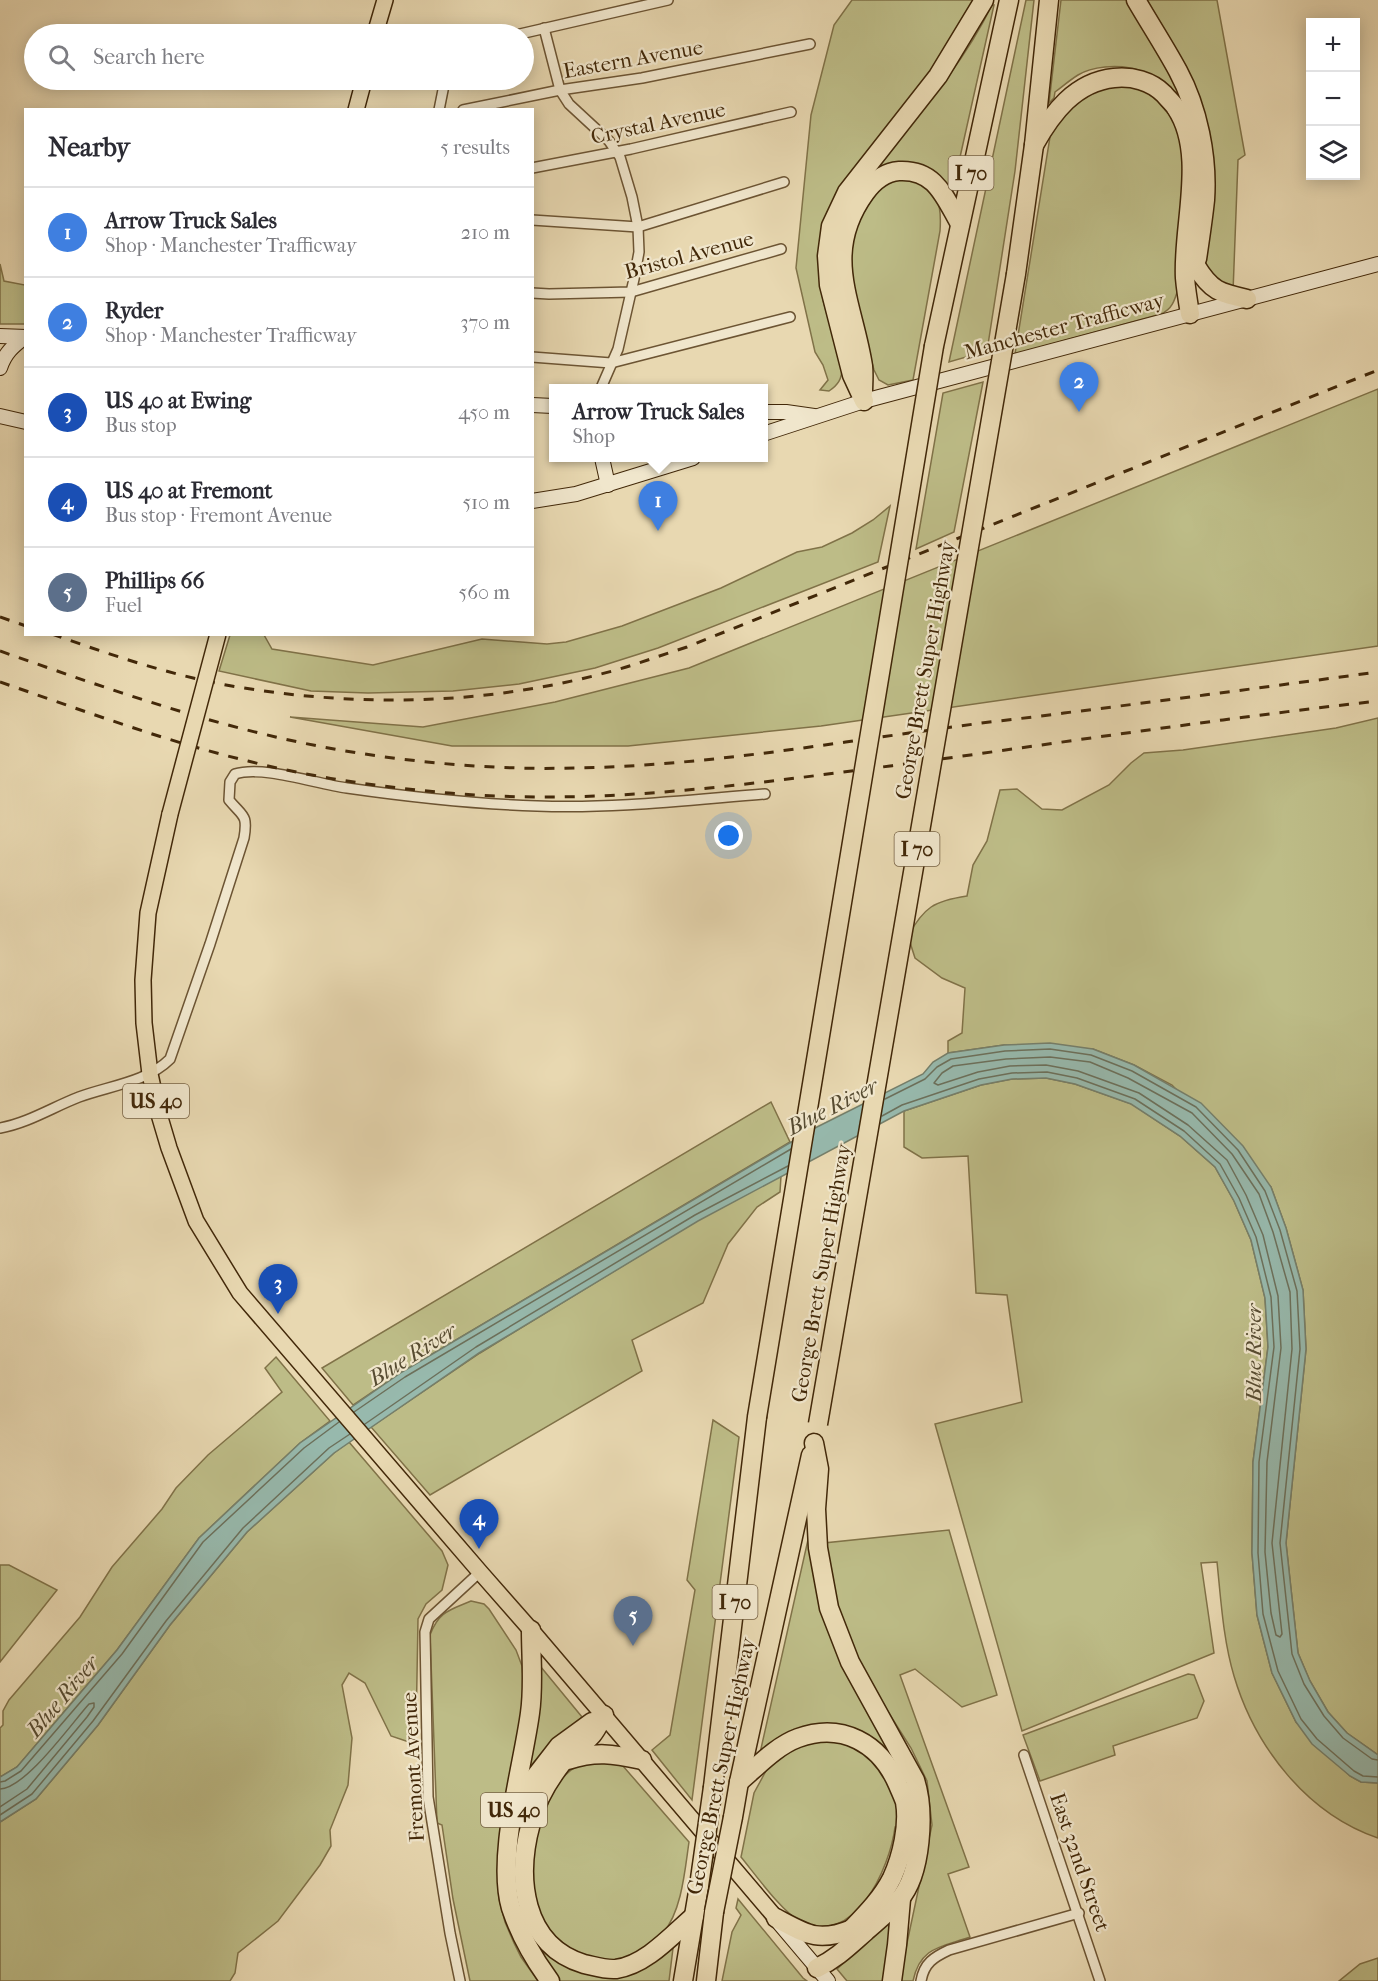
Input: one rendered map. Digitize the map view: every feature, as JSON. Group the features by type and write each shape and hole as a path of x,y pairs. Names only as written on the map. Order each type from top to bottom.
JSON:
{"highway":[{"path":"864,401 852,375 829,285 827,256 831,225 847,192 938,76 984,0"},
{"name":"George Brett Super Highway","path":"683,1981 713,1787 757,1417 934,346 1009,0"},
{"name":"George Brett Super Highway","path":"706,1981 714,1912 739,1782 818,1424 1016,274 1034,145 1049,0"},
{"path":"1136,0 1179,72 1192,107 1202,148 1205,199 1190,314"},
{"path":"1034,145 1046,124 1062,104 1081,88 1099,80 1118,77 1137,78 1158,88 1176,107 1187,129 1192,159 1185,277 1190,314"},
{"path":"864,401 863,367 844,288 842,268 846,230 859,201 870,186 882,176 894,171 909,171 924,175 939,186 960,224"},
{"path":"1196,266 1206,282 1221,294 1247,299"},
{"path":"814,1443 819,1469 816,1509 818,1548 829,1608 850,1662 907,1762 920,1796 921,1814 917,1858 901,1899 892,1981"},
{"name":"US 40","path":"531,1630 531,1709 508,1850 507,1879 511,1906 521,1934 550,1981"},
{"path":"604,1715 592,1734 564,1762 544,1788 531,1821 524,1854 523,1880 528,1909 540,1931 553,1947 573,1960 598,1968 616,1969 634,1963 651,1952 694,1916"},
{"path":"515,1802 559,1746 585,1725 604,1715"},
{"path":"739,1782 782,1746 795,1738 818,1732 835,1732 853,1738 878,1753 892,1772 904,1801 906,1823 902,1846 892,1877 877,1902 825,1956 823,1974"},
{"path":"564,1762 585,1755 609,1753 642,1760"},
{"path":"823,1974 836,1959 901,1899"},
{"name":"US 40","path":"776,1918 806,1934 820,1936 838,1934 852,1929"}],"main road":[{"path":"378,24 385,0"},
{"path":"357,108 361,90"},
{"name":"Manchester Trafficway","path":"768,432 864,401 1378,264"},
{"path":"0,336 24,337"},
{"path":"0,368 3,358 11,347 24,338"},
{"path":"534,405 549,406"},
{"path":"768,412 816,416"},
{"path":"0,416 24,422"},
{"path":"603,462 608,485"},
{"path":"534,501 576,494 680,462"},
{"name":"US 40","path":"217,636 170,814 148,913 143,981 144,1023 150,1074 158,1111 196,1221 240,1293 293,1352 776,1918"},
{"path":"776,1918 823,1974"}],"street":[{"path":"534,30 668,0"},
{"path":"544,28 560,90 569,104 617,151 632,197 638,227 639,252 618,349 602,384"},
{"name":"Eastern Avenue","path":"473,108 560,90 642,78 810,44"},
{"path":"439,108 443,90"},
{"name":"Crystal Avenue","path":"534,168 790,112"},
{"path":"534,219 638,227 784,183"},
{"name":"Bristol Avenue","path":"534,293 631,292 782,249"},
{"path":"534,357 611,363 790,317"},
{"path":"0,1128 33,1117 78,1097 150,1074 170,1059 244,838 246,822 242,813 229,800 230,782 235,774 246,770 329,786 421,798 538,806 614,805 765,794"},
{"name":"Fremont Avenue","path":"459,1981 428,1797 425,1632 429,1619 480,1572"},
{"name":"East 32nd Street","path":"1024,1755 1100,1981"},
{"path":"921,1981 923,1971 933,1957 949,1950 1079,1913"}],"shaded area":[{"path":"852,0 977,0 950,47 845,181 820,278 823,300 842,368 839,381 829,391 820,390 828,380 815,352 796,268 811,115 834,25"},
{"path":"1026,0 1034,0 1015,171 987,351 949,362"},
{"path":"1061,0 1127,0 1180,94 1176,95 1152,77 1136,69 1105,67 1078,75 1055,92 1054,98 1049,103"},
{"path":"1147,0 1217,0 1245,155 1238,160 1233,292 1203,268 1207,130 1203,112 1190,78"},
{"path":"994,5 952,193 936,174 868,177 951,73 980,29"},
{"path":"1121,82 1152,92 1175,115 1186,152 1179,286 1175,299 1171,306 1161,314 1015,354 1050,137 1062,112 1076,98"},
{"path":"911,178 927,186 936,197 940,214 940,231 913,380 888,385 879,380 874,370 853,296 851,246 859,219 878,189 894,181"},
{"path":"0,264 4,281 24,285 24,324 0,324"},
{"path":"983,382 954,532 916,549 943,393"},
{"path":"1378,389 1378,646 821,726 628,746 452,746 290,717 423,727 555,702 689,668"},
{"path":"890,506 878,562 658,648 595,668 519,684 453,691 368,693 311,691 219,671 230,636 265,636 272,649 373,665 482,639 547,644 566,642 622,626 721,588 797,552 822,547 873,520"},
{"path":"1378,718 1378,1755 1347,1733 1328,1712 1310,1681 1298,1653 1286,1543 1306,1349 1303,1290 1286,1228 1271,1187 1172,1085 1134,1065 1093,1049 1004,1045 948,1053 948,1041 962,1033 965,988 942,978 915,958 908,936 919,918 931,907 946,900 967,896 973,865 987,841 1000,790 1017,789 1042,809 1062,810 1109,785 1144,753 1183,750 1336,728"},
{"path":"1046,1078 1075,1084 1132,1104 1180,1136 1215,1167 1234,1201 1251,1240 1265,1298 1268,1347 1253,1462 1252,1553 1257,1615 1272,1673 1296,1722 1350,1776 1361,1782 1378,1783 1378,1838 1328,1813 1307,1795 1287,1775 1255,1728 1243,1702 1230,1662 1217,1562 1201,1563 1214,1653 1022,1731 935,1424 1022,1402 1007,1295 976,1293 968,1156 922,1158 904,1147 904,1111 981,1085 1012,1079"},
{"path":"771,1102 790,1142 402,1372 353,1405 322,1368"},
{"path":"781,1176 780,1192 757,1207 728,1244 703,1303 632,1340 642,1371 430,1495 371,1427 480,1353 698,1220"},
{"path":"276,1357 330,1421 300,1443 199,1538 117,1650 17,1767 0,1777 0,1728 3,1725 3,1711 9,1700 80,1617 112,1567 162,1509 176,1488 208,1455 282,1392 265,1368"},
{"path":"713,1420 739,1437 692,1800 652,1750 670,1735 695,1590 687,1580"},
{"path":"349,1442 442,1551 448,1565 442,1590 426,1604 418,1619 416,1732 412,1743 391,1736 365,1683 349,1673 342,1685 352,1738 348,1785 330,1830 331,1846 320,1865 278,1921 238,1953 235,1973 230,1981 0,1981 0,1822 36,1799 98,1725 170,1625 247,1532"},
{"path":"812,1522 815,1561 901,1767 876,1744 794,1730 780,1737 760,1753"},
{"path":"949,1530 997,1695 962,1707 915,1669 900,1675 969,1867 948,1874 970,1937 933,1950 921,1961 913,1981 899,1981 932,1825 927,1781 911,1748 854,1658 840,1618 824,1543"},
{"path":"0,1565 9,1565 57,1590 0,1662"},
{"path":"471,1601 484,1604 489,1609 516,1650 522,1666 524,1704 498,1864 499,1899 514,1943 538,1981 470,1981 453,1899 442,1825 437,1823 430,1635 441,1616"},
{"path":"536,1661 582,1717 545,1749 528,1769 538,1720"},
{"path":"1188,1674 1194,1675 1204,1701 1197,1718 1113,1746 1115,1755 1040,1781 1023,1735"},
{"path":"822,1739 852,1744 882,1767 898,1804 899,1825 895,1827 886,1863 866,1900 852,1914 837,1924 819,1927 800,1921 785,1910 741,1857 754,1793 767,1769 793,1745"},
{"path":"584,1762 615,1762 623,1766 689,1842 679,1902 669,1924 663,1933 646,1948 615,1961 592,1960 574,1953 546,1926 536,1909 532,1893 534,1849 546,1809 557,1785 575,1767"},
{"path":"738,1899 807,1981 722,1981 732,1932 741,1915 736,1908"},
{"path":"522,1910 597,1975 674,1940 669,1981 558,1981 530,1941"},
{"path":"895,1916 883,1981 847,1981 837,1969"},
{"path":"1378,1958 1378,1981 1339,1981 1360,1964"}],"water":[{"name":"Blue River","path":"1050,1043 1093,1049 1134,1065 1201,1103 1243,1146 1271,1187 1286,1228 1303,1290 1306,1349 1286,1543 1298,1653 1310,1681 1328,1712 1347,1733 1378,1755 1378,1783 1361,1782 1350,1776 1312,1744 1296,1722 1272,1673 1257,1615 1252,1553 1253,1462 1268,1347 1265,1298 1251,1240 1234,1201 1215,1167 1180,1136 1131,1104 1075,1084 1046,1078 1012,1079 981,1085 904,1111 698,1221 479,1353 334,1453 247,1532 170,1625 98,1725 36,1799 0,1822 0,1777 17,1767 117,1650 199,1538 300,1443 402,1372 815,1128 923,1074 933,1062 948,1053 1004,1045"}],"railway":[{"path":"58,636 182,675 226,685 320,697 414,700 461,697 555,685 612,671 687,647 1378,370"},
{"path":"0,617 24,625"},
{"path":"0,651 132,696 267,735 385,757 521,768 623,766 720,758 1378,672"},
{"path":"0,682 154,735 273,767 373,785 449,793 560,797 670,792 780,780 1378,701"}],"place":[{"name":"Ryder","path":"1079,412"},
{"name":"Arrow Truck Sales","path":"658,531"},
{"name":"US 40 at Ewing","path":"278,1314"},
{"name":"US 40 at Fremont","path":"479,1549"},
{"name":"Phillips 66","path":"633,1646"}]}
